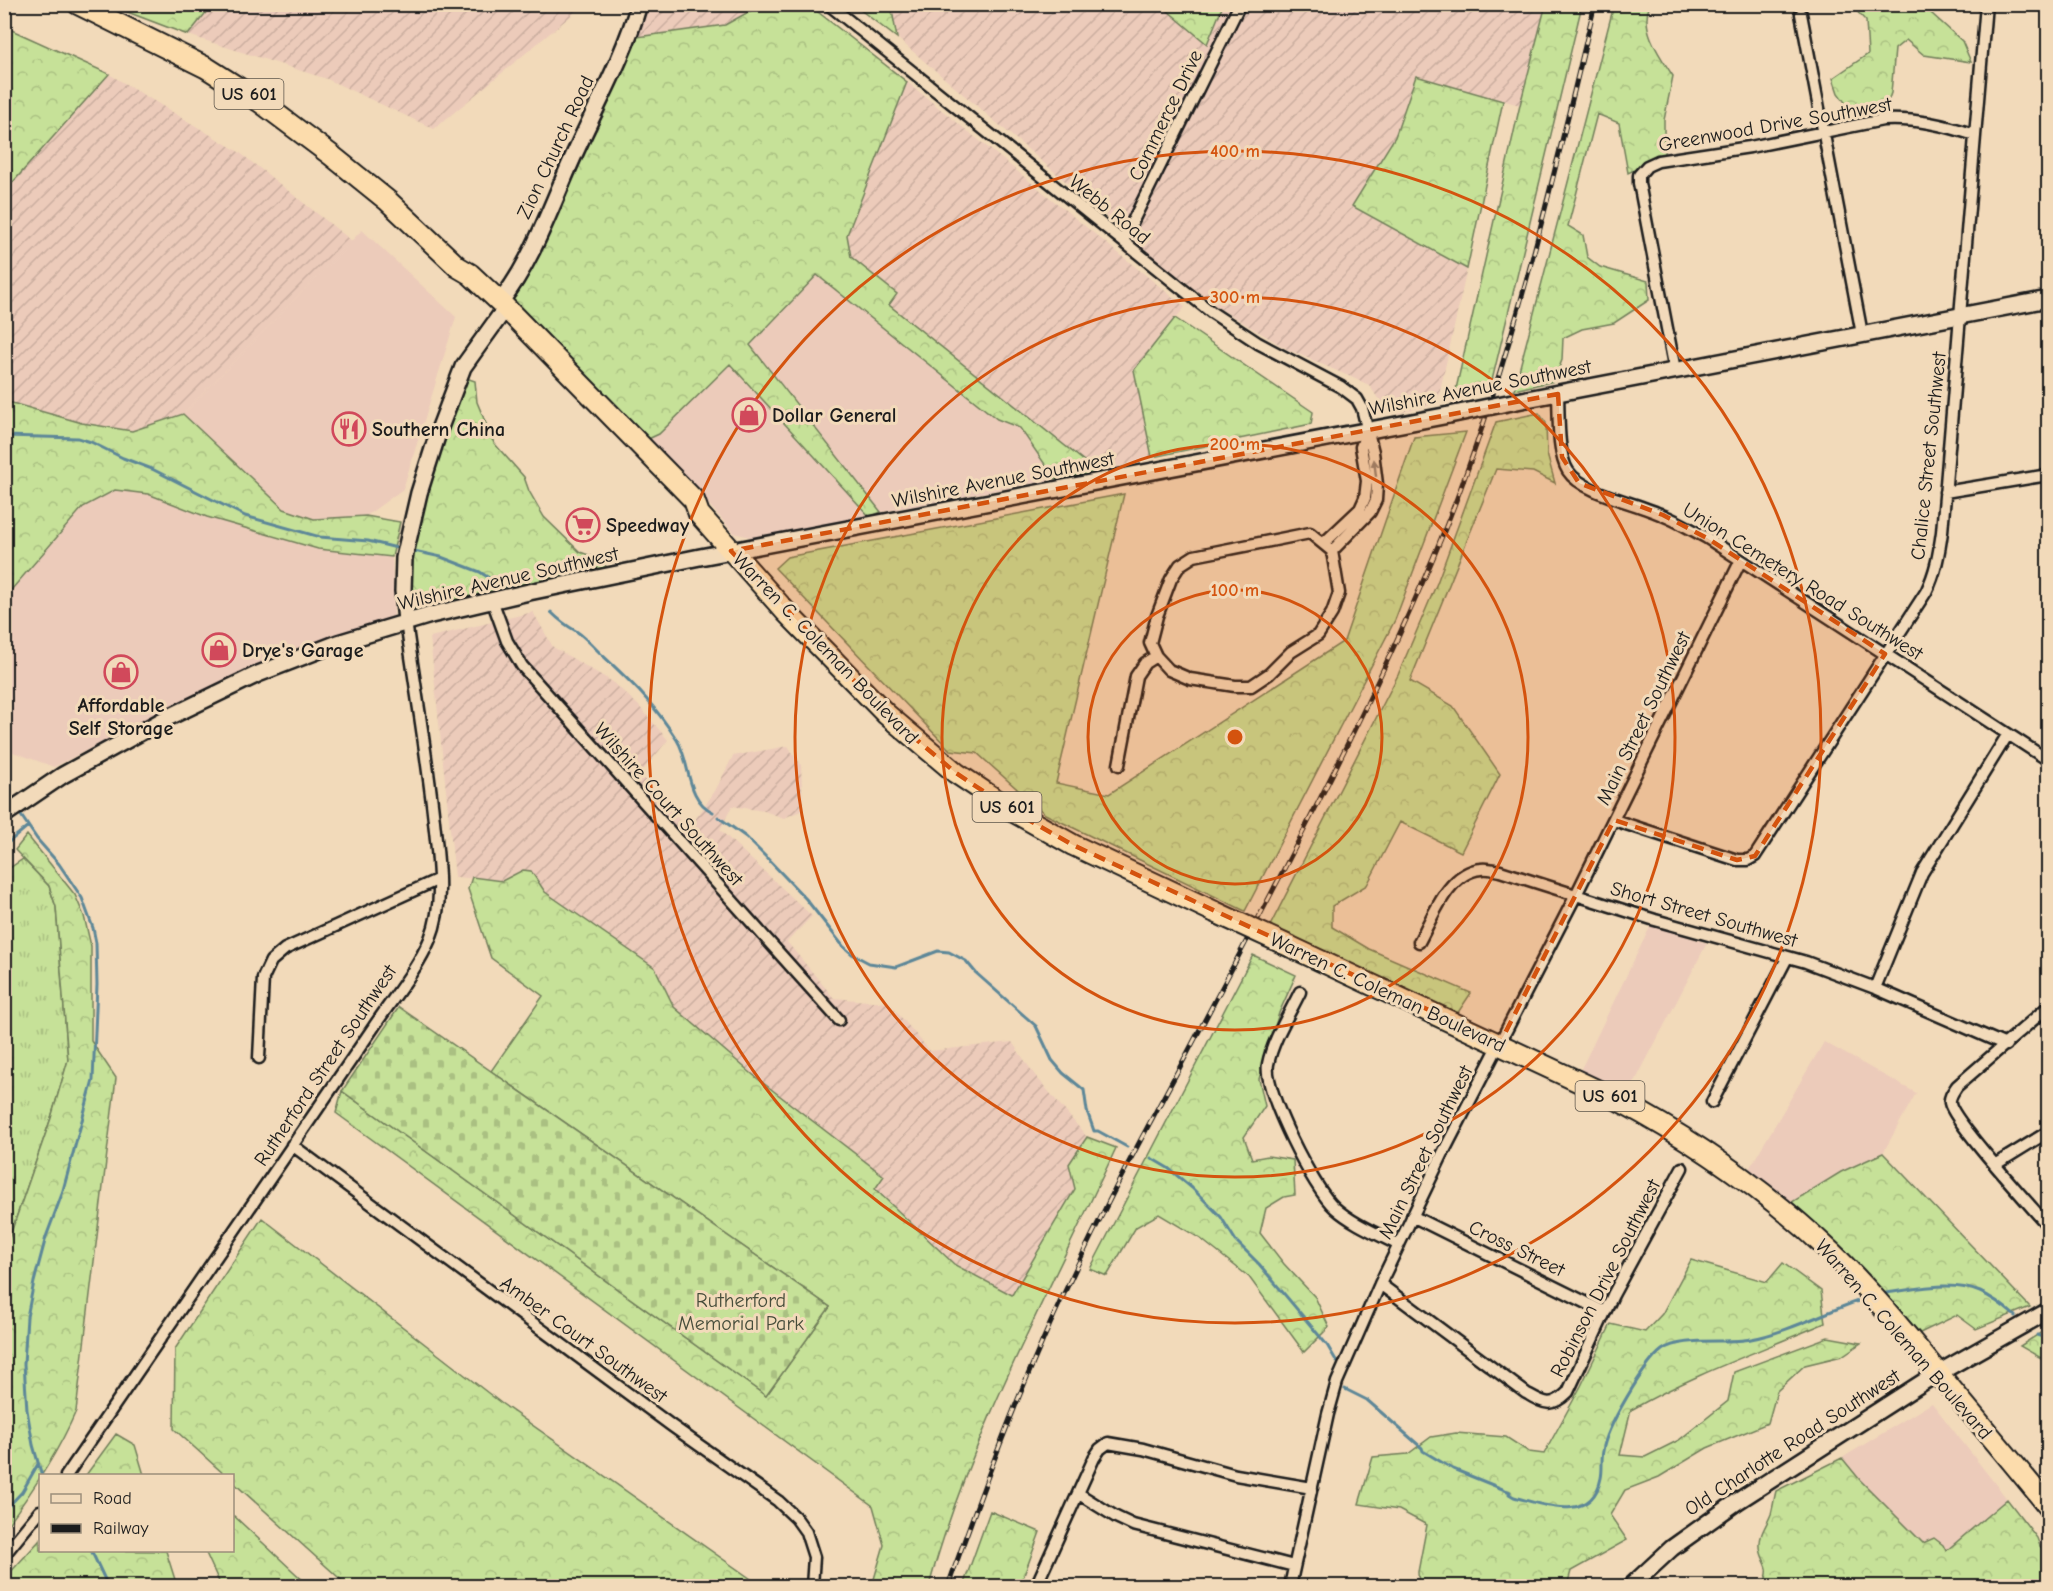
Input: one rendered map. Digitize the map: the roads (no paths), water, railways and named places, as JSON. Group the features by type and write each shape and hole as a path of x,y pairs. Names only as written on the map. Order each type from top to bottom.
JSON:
{"highway":[{"name":"Warren C. Coleman Boulevard","path":"78,4 207,68 259,101 388,201 458,267 470,274 499,309 686,510 699,514 786,612 886,714 956,773 1016,813 1073,845 1618,1100 1709,1153 1753,1184 1834,1256 1870,1293 2049,1506"}],"street":[{"name":"Zion Church Road","path":"406,621 403,591 404,558 408,536 439,430 463,367 499,309 557,196 626,44 639,4"},
{"name":"Webb Road","path":"828,4 1211,312 1357,399 1362,408 1373,452 1377,484 1376,500 1370,512 1328,547"},
{"name":"Commerce Drive","path":"1123,241 1240,4"},
{"name":"Chalice Street Southwest","path":"1614,820 1737,860 1748,860 1755,856 1932,581 1939,555 1945,492 1986,4"},
{"path":"1801,14 1862,334"},
{"name":"Greenwood Drive Southwest","path":"1675,370 1639,175 1647,166 1658,161 1750,147 1883,120 1924,121 1975,135"},
{"name":"Wilshire Avenue Southwest","path":"4,814 50,783 163,720 258,674 318,650 406,621 492,600 731,551 2049,299"},
{"name":"Union Cemetery Road Southwest","path":"1558,394 1562,458 1568,471 1579,483 1591,490 1664,515 1707,538 2049,760"},
{"path":"1945,492 2049,475"},
{"path":"1310,533 1328,547 1339,593 1332,613 1318,635 1291,652 1269,674 1251,686 1234,686 1190,679 1169,670 1155,656 1150,644 1157,616 1171,579 1180,565 1194,556 1310,533"},
{"name":"Main Street Southwest","path":"1290,1587 1336,1387 1380,1284 1412,1216 1614,820 1741,560"},
{"name":"Wilshire Court Southwest","path":"492,600 507,641 522,666 548,698 839,1020"},
{"name":"Rutherford Street Southwest","path":"67,1474 422,955 430,938 438,912 438,879 430,787 406,621"},
{"path":"1119,765 1136,676 1145,663 1155,656"},
{"path":"1875,988 1922,873 2008,734"},
{"name":"Short Street Southwest","path":"1419,942 1456,881 1471,871 1483,868 1500,871 1655,920 1806,962 1875,988 2006,1045"},
{"path":"259,1058 263,978 271,961 285,949 438,879"},
{"path":"1712,1102 1787,958"},
{"path":"1300,992 1268,1064 1269,1081 1276,1101 1311,1176 1335,1209 1399,1245"},
{"path":"2049,1007 1957,1086 1951,1095 1950,1102 1961,1123 2049,1226"},
{"path":"1996,1164 2049,1132"},
{"name":"Amber Court Southwest","path":"292,1145 672,1426 778,1501 796,1518 806,1532 814,1557 812,1587"},
{"name":"Robinson Drive Southwest","path":"1380,1284 1526,1393 1550,1404 1560,1400 1568,1392 1605,1312 1682,1168"},
{"name":"Cross Street","path":"1412,1216 1605,1312"},
{"name":"Old Charlotte Road Southwest","path":"1631,1587 1672,1548 1700,1527 1938,1373 2049,1311"},
{"path":"1036,1587 1094,1458 1108,1443 1143,1449 1236,1475 1312,1488"},
{"path":"1079,1494 1133,1525 1294,1566"},
{"path":"4,1556 37,1516"}],"waterway":[{"path":"4,436 78,438 152,469 245,516 320,537 368,541 397,548"},
{"path":"414,551 441,557 480,572 495,582 512,587"},
{"path":"551,612 586,639 651,704 677,740 698,798 713,812"},
{"path":"4,793 12,804"},
{"path":"18,811 82,898 96,943 97,985 93,1080 62,1194 46,1237 27,1317 24,1364 27,1410 33,1445 41,1474"},
{"path":"718,817 746,837 766,857 806,899 852,954 869,963 896,967 938,951 949,952 966,961 976,973 1036,1026 1052,1060 1063,1073 1084,1090 1087,1111 1094,1131 1127,1147"},
{"path":"4,846 28,826"},
{"path":"1151,1158 1168,1168 1192,1188 1221,1217 1236,1241 1259,1264 1327,1345 1337,1362"},
{"path":"1886,1293 1934,1286 1969,1288 1989,1297 2015,1316"},
{"path":"1345,1389 1367,1400 1423,1451 1453,1469 1510,1492 1509,1494 1514,1497 1553,1507 1578,1506 1588,1502 1596,1492 1602,1475 1603,1451 1611,1427 1636,1382 1662,1350 1681,1343 1741,1340 1765,1336 1858,1301"},
{"path":"2037,1335 2048,1339"},
{"path":"4,1511 22,1492 38,1464"},
{"path":"92,1552 108,1586"}],"railway":[{"path":"948,1586 1011,1417 1067,1286 1124,1172 1315,808 1376,684 1433,558 1460,491 1505,354 1544,215 1595,4"}],"place":[{"name":"Dollar General","path":"749,415"},
{"name":"Southern China","path":"349,429"},
{"name":"Speedway","path":"583,525"},
{"name":"Drye's Garage","path":"219,650"},
{"name":"Affordable Self Storage","path":"121,672"}],"park label":[{"name":"Rutherford Memorial Park","path":"741,1312"}]}
